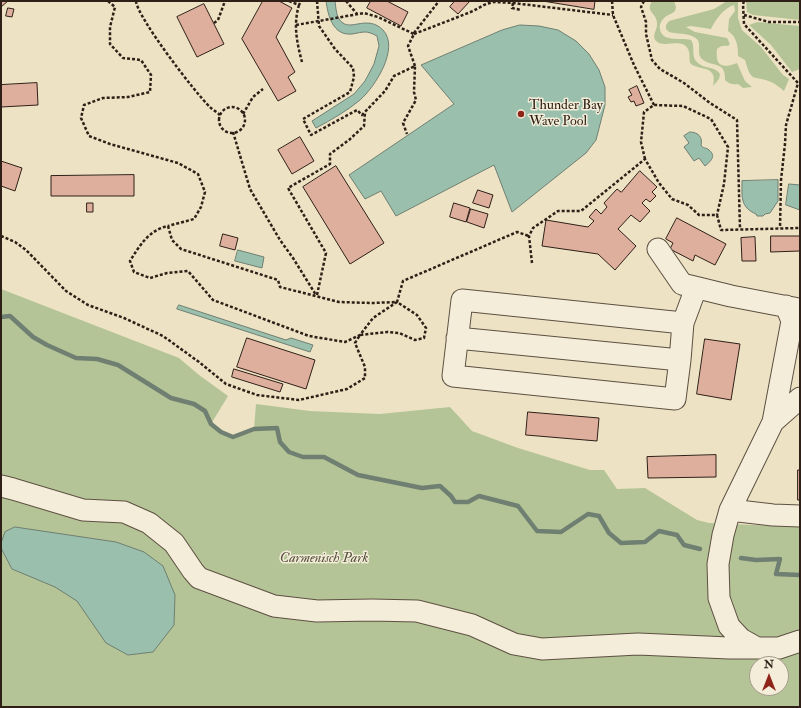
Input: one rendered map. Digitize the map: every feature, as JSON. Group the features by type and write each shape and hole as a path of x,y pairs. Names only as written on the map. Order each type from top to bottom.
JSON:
{"lane":[{"path":"658,250 682,284 731,296 793,307 792,321 795,331 773,422 730,510 722,535 718,564 719,598 729,626 741,639 757,648"},
{"path":"682,324 462,300 453,376 675,399 680,360 682,324 696,288"},
{"path":"457,338 680,360"},
{"path":"773,422 800,398"},
{"path":"1,486 83,510 124,512 149,523 174,543 199,578 274,606 317,612 372,610 417,611 472,625 514,644 542,649 638,644 729,648 779,648 800,641"},
{"path":"730,510 773,515 800,516"}],"path":[{"path":"108,1 115,7 110,27 110,44 122,58 141,60 151,74 150,92 128,97 103,98 84,105 81,118 89,136 110,144 178,163 198,174 204,192 201,207 194,219 159,228 141,242 130,260 134,272 150,278 167,273 188,271 213,300 309,336 345,342 360,335 387,332 399,334 415,340 424,338 426,328 417,316 397,302 339,302 280,287 278,280 181,249 172,240 168,226"},
{"path":"136,1 136,5 144,20 194,89 210,107 220,115"},
{"path":"214,23 218,20 225,1"},
{"path":"290,1 299,5"},
{"path":"301,1 296,16 296,39 302,62"},
{"path":"317,1 319,26 335,49 353,68 354,77 350,92 303,119 311,135 357,110 362,115 385,91 394,76 415,66"},
{"path":"346,1 357,14"},
{"path":"407,134 403,123 416,100 414,92 415,66 408,46 414,34 439,1"},
{"path":"612,1 613,15 634,65 654,105"},
{"path":"644,1 641,7 646,22 646,34 652,60 660,69 684,83 710,103 737,120 740,229"},
{"path":"744,1 744,24 797,80 798,86 786,125 786,144 781,180 780,228"},
{"path":"296,25 364,13 378,17 414,34 494,2 613,15"},
{"path":"513,3 512,8 521,10"},
{"path":"744,15 769,22 800,22"},
{"path":"243,114 253,97 263,89"},
{"path":"717,215 698,215 688,205 672,199 659,183 645,159 641,142 644,112 654,105 683,106 711,119 728,148 724,184 717,215 721,230 800,228"},
{"path":"233,107 240,110 243,114 243,125 237,131 233,132 224,130 221,127 219,119 220,115 225,109 233,107"},
{"path":"317,296 321,270 326,253 288,188 330,164 330,154 349,140 364,126 365,112"},
{"path":"233,132 250,189 280,240 317,296"},
{"path":"532,263 529,236 533,228 558,211 581,211 645,159"},
{"path":"1,236 15,242 26,250 66,291 88,305 124,318 163,336 226,384 257,395 299,400 347,389 365,378 365,367 355,343 373,318 397,302 403,281 517,232 529,236"}],"green space":[{"path":"652,1 674,1 676,7 675,11 665,17 660,23 661,33 672,39 691,40 694,58 696,61 700,65 718,71 720,74 719,79 713,86 714,79 711,72 691,64 689,51 685,46 677,43 664,44 656,41 654,35 657,25 650,8"},
{"path":"727,1 738,1 738,18 742,30 761,47 783,75 789,79 784,91 773,83 752,76 749,73 745,60 738,56 736,42 731,33 728,31 729,19 735,11 734,5 720,15 711,29 691,26 686,27 695,32 727,38 730,44 717,49 718,62 724,66 737,63 745,81 752,87 743,88 738,84 732,84 725,80 725,74 721,67 706,62 700,57 697,39 688,35 669,32 666,29 666,25 669,21 714,9"},
{"path":"746,1 800,1 800,20 753,15 747,12"},
{"path":"757,22 800,26 800,69 792,72 771,45 749,25"},
{"name":"Carmenisch Park","path":"1,289 179,358 228,396 211,424 221,432 233,437 254,429 256,404 310,411 380,414 450,407 472,431 518,448 590,470 604,470 617,489 645,488 697,520 709,523 800,527 800,707 1,707"}],"shaded area":[{"path":"326,1 335,1 339,19 343,23 347,25 366,23 372,24 383,30 388,38 389,47 384,67 366,94 344,112 316,128 312,121 354,94 365,81 374,64 379,46 377,36 373,34 365,32 346,34 340,32 330,19"},
{"name":"Thunder Bay Wave Pool","path":"520,25 539,26 558,30 576,41 589,54 599,70 605,87 605,105 596,140 586,153 512,212 494,165 396,216 381,191 365,199 349,175 454,104 421,65 502,30"},
{"path":"690,132 701,137 701,145 708,149 712,154 712,159 705,166 699,158 694,161 684,147 689,143 684,136"},
{"path":"778,180 778,201 770,213 763,216 757,216 747,208 743,201 742,181"},
{"path":"789,184 800,185 800,210 786,205"},
{"path":"238,250 264,257 262,268 235,261"},
{"path":"179,305 286,340 291,338 313,345 310,352 177,309"},
{"path":"15,527 116,542 144,552 163,566 175,595 174,625 153,652 128,655 106,643 77,601 55,587 12,569 1,548 1,543 5,532"}],"building":[{"path":"1,1 8,1 1,7"},
{"path":"263,1 279,1 292,8 276,37 295,72 288,77 296,91 278,101 242,39"},
{"path":"371,1 387,1 408,12 401,26 367,8"},
{"path":"455,1 470,1 458,14 450,7"},
{"path":"543,1 595,1 594,9"},
{"path":"204,4 224,44 197,57 177,17"},
{"path":"8,8 14,9 12,17 6,16"},
{"path":"37,83 38,105 1,107 1,85"},
{"path":"637,86 644,103 636,106 634,101 631,102 628,97 632,95 629,90"},
{"path":"300,137 314,161 292,174 278,150"},
{"path":"1,161 22,168 15,191 1,186"},
{"path":"336,166 384,243 350,264 303,187"},
{"path":"640,171 657,187 652,192 656,196 650,202 646,199 642,203 650,211 640,222 631,215 618,229 636,246 615,270 598,254 542,246 546,220 588,227 594,221 589,217 596,209 601,214 607,207 604,203 617,189 621,192"},
{"path":"134,175 134,196 51,196 51,176"},
{"path":"478,190 493,195 489,208 473,203"},
{"path":"87,203 93,203 93,212 87,212"},
{"path":"454,203 470,208 466,222 450,217"},
{"path":"471,209 488,214 484,228 467,222"},
{"path":"677,218 726,244 715,265 695,255 693,261 670,249 673,243 666,239"},
{"path":"223,234 238,238 235,250 220,246"},
{"path":"771,236 800,236 800,251 771,252"},
{"path":"755,237 756,261 742,261 741,238"},
{"path":"247,338 315,360 306,389 237,367"},
{"path":"705,339 740,344 731,400 697,394"},
{"path":"234,369 283,384 280,392 232,377"},
{"path":"528,412 599,418 597,441 526,435"},
{"path":"716,455 716,477 648,478 647,457"},
{"path":"798,470 800,470 800,500 798,500"}],"waterway":[{"path":"1,317 10,316 33,337 47,345 76,358 97,359 118,365 171,398 194,404 205,411 211,424 221,432 233,437 254,429 277,428 280,442 289,452 303,457 324,457 358,475 422,488 440,486 455,502 468,502 479,496 518,506 537,531 561,532 588,514 599,516 609,533 621,543 645,542 659,531 677,535 684,545 700,549"},
{"path":"741,558 756,560 780,559 776,574 800,575"}],"place":[{"name":"Thunder Bay Wave Pool","path":"521,114"}]}
